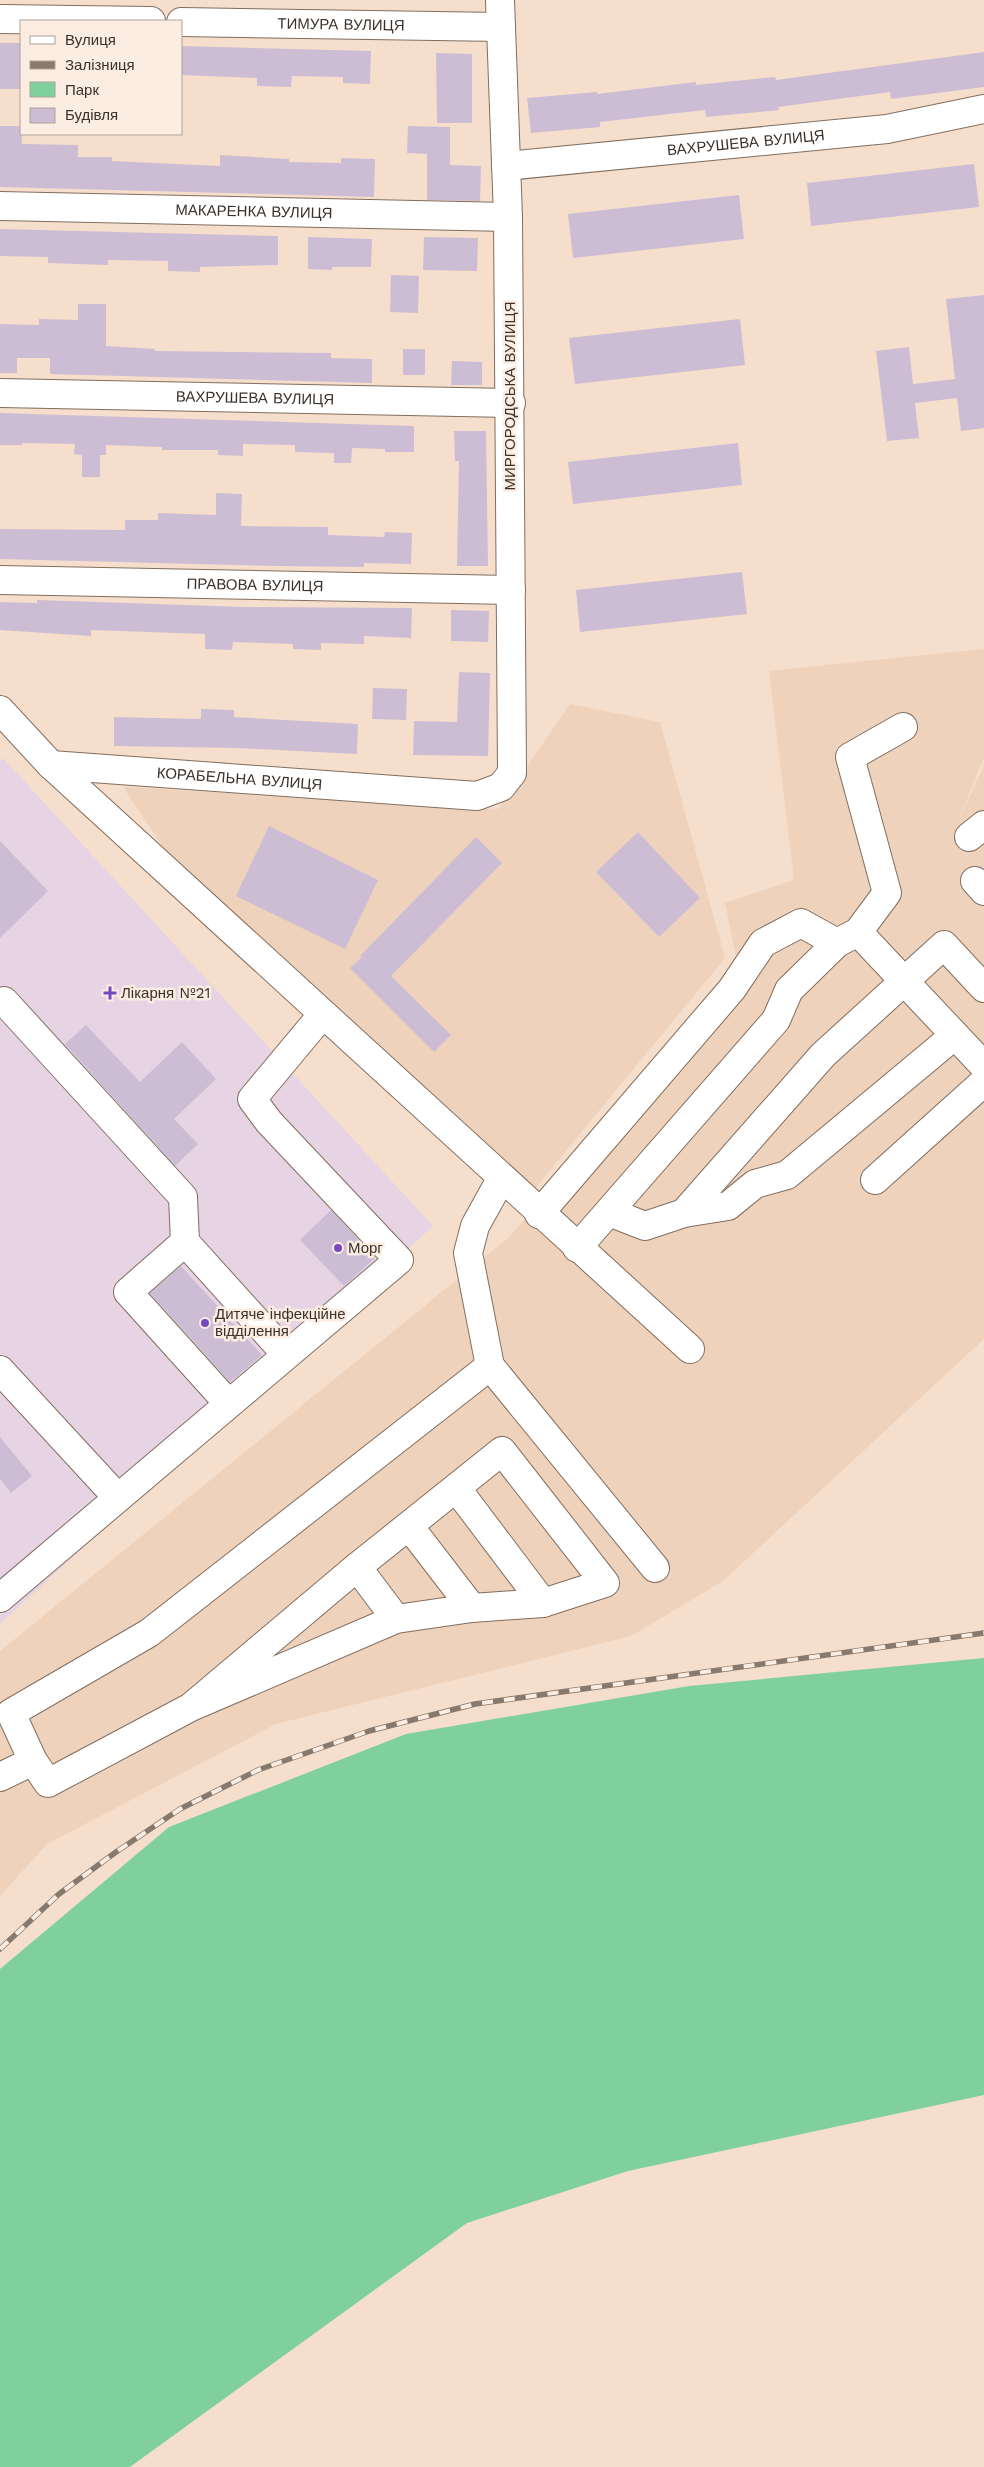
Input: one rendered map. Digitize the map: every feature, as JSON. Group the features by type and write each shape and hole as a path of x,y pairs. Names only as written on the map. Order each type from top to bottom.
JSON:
{"street":[{"name":"МИРГОРОДСЬКА ВУЛИЦЯ","path":"500,0 508,217 512,773 501,787"},
{"path":"0,19 75,20"},
{"name":"ТИМУРА ВУЛИЦЯ","path":"182,22 501,27"},
{"name":"ВАХРУШЕВА ВУЛИЦЯ","path":"506,166 887,129 984,110"},
{"name":"МАКАРЕНКА ВУЛИЦЯ","path":"0,206 508,217"},
{"name":"ВАХРУШЕВА ВУЛИЦЯ","path":"0,393 510,403"},
{"name":"ПРАВОВА ВУЛИЦЯ","path":"0,580 511,590"},
{"path":"1,714 50,765 690,1350"},
{"path":"577,1248 776,1020 790,990 848,938 886,892 850,756 903,727"},
{"name":"КОРАБЕЛЬНА ВУЛИЦЯ","path":"50,765 477,796 501,787"},
{"path":"539,1214 732,989 763,943 802,923 848,938 905,981 984,1066"},
{"path":"684,1213 823,1055 944,945 984,988"},
{"path":"0,1003 4,1001 183,1197 185,1242 286,1354"},
{"path":"0,1598 399,1260 269,1122 252,1098 322,1015"},
{"path":"609,1212 645,1226 684,1213 728,1206 755,1184 786,1175 955,1034"},
{"path":"875,1180 984,1082"},
{"path":"501,1179 475,1226 468,1253 490,1366 655,1568"},
{"path":"185,1242 128,1292 228,1404"},
{"path":"191,1707 357,1567 457,1489 502,1451 605,1583 543,1603 472,1608 396,1619 191,1707 48,1783 33,1761 11,1713 149,1633 490,1366"},
{"path":"0,1370 118,1498"},
{"path":"457,1489 543,1603"},
{"path":"410,1526 472,1608"},
{"path":"357,1567 396,1619"},
{"path":"0,1777 33,1761"}],"shaded area":[{"path":"984,649 984,757 957,824 984,765 984,1339 723,1581 631,1636 276,1724 47,1844 0,1896 0,1651 507,1239 548,1194 737,962 725,903 794,880 769,671"},
{"path":"570,704 660,722 725,958 533,1191 168,855 123,787 498,809"},
{"name":"Лікарня №21","path":"3,758 433,1226 0,1624 0,761"}],"green space":[{"path":"984,1658 984,2095 628,2171 467,2223 130,2467 0,2467 0,1969 169,1827 406,1734 689,1686"}],"building":[{"path":"0,43 20,43 20,89 0,89"},
{"path":"182,46 371,51 370,84 343,83 343,77 292,76 291,87 257,86 257,78 182,75"},
{"path":"984,52 984,87 891,99 890,92 778,107 779,110 706,117 705,110 600,122 600,127 531,133 527,98 597,92 597,94 696,82 696,85 775,77 776,80"},
{"path":"436,53 472,54 472,123 437,123"},
{"path":"0,126 20,126 22,144 78,145 78,157 112,157 112,161 220,166 220,155 289,159 289,162 341,163 341,158 375,159 374,197 0,187"},
{"path":"408,126 450,127 450,165 481,166 480,201 427,200 427,154 407,153"},
{"path":"974,164 979,207 811,226 807,183"},
{"path":"739,195 744,239 573,258 568,214"},
{"path":"0,229 278,236 278,265 200,267 200,272 168,271 168,261 108,260 108,265 48,263 48,257 0,256"},
{"path":"308,237 372,239 371,267 332,267 332,270 308,269"},
{"path":"424,237 478,238 477,271 423,270"},
{"path":"391,275 419,276 418,313 390,312"},
{"path":"984,295 984,428 961,431 957,398 915,403 919,438 887,441 876,351 909,347 913,384 955,379 946,299"},
{"path":"78,304 106,304 106,346 155,349 155,351 331,353 331,358 372,359 372,383 50,374 50,358 17,358 17,373 0,373 0,324 39,325 39,319 78,320"},
{"path":"740,319 745,365 575,384 569,338"},
{"path":"403,349 425,349 425,375 403,375"},
{"path":"452,361 482,362 482,385 451,385"},
{"path":"0,413 414,426 414,452 385,452 385,449 352,448 351,463 334,463 334,453 295,452 295,445 243,444 243,456 218,455 218,450 162,450 162,447 106,445 106,455 100,455 100,477 82,477 82,455 74,454 75,444 22,443 22,445 0,445"},
{"path":"454,431 486,431 488,566 457,566 459,461 455,461"},
{"path":"738,443 742,485 573,504 568,462"},
{"path":"216,493 242,494 241,526 328,527 328,535 384,537 385,532 412,533 411,564 364,563 364,567 277,566 0,559 0,529 125,530 125,520 158,520 158,513 216,515"},
{"path":"742,572 747,614 580,632 576,590"},
{"path":"37,600 245,607 412,608 411,638 364,636 364,644 321,643 321,650 293,649 293,644 233,642 232,650 205,649 205,634 91,630 91,636 0,630 0,602 37,603"},
{"path":"451,610 489,611 488,642 451,641"},
{"path":"459,672 490,673 488,756 413,755 414,721 457,722"},
{"path":"373,688 407,689 406,720 372,719"},
{"path":"201,709 234,710 234,717 358,724 357,754 237,748 114,746 114,717 201,719"},
{"path":"269,826 378,880 345,949 236,896"},
{"path":"638,832 700,898 659,937 596,872"},
{"path":"476,837 502,863 391,976 451,1035 434,1052 350,968"},
{"path":"0,841 48,891 0,938"},
{"path":"86,1025 140,1082 182,1042 216,1079 174,1119 198,1144 175,1166 65,1044"},
{"name":"Морг","path":"331,1210 375,1258 344,1286 300,1240"},
{"name":"Дитяче інфекційне відділення","path":"181,1266 262,1355 230,1382 150,1293"},
{"path":"0,1437 32,1476 11,1493 0,1479"}],"railway":[{"path":"0,1949 59,1894 116,1852 180,1809 258,1770 369,1731 475,1704 984,1633"}],"place":[{"name":"Лікарня №21","path":"110,993"},
{"name":"Морг","path":"338,1248"},
{"name":"Дитяче інфекційне відділення","path":"205,1323"}]}
